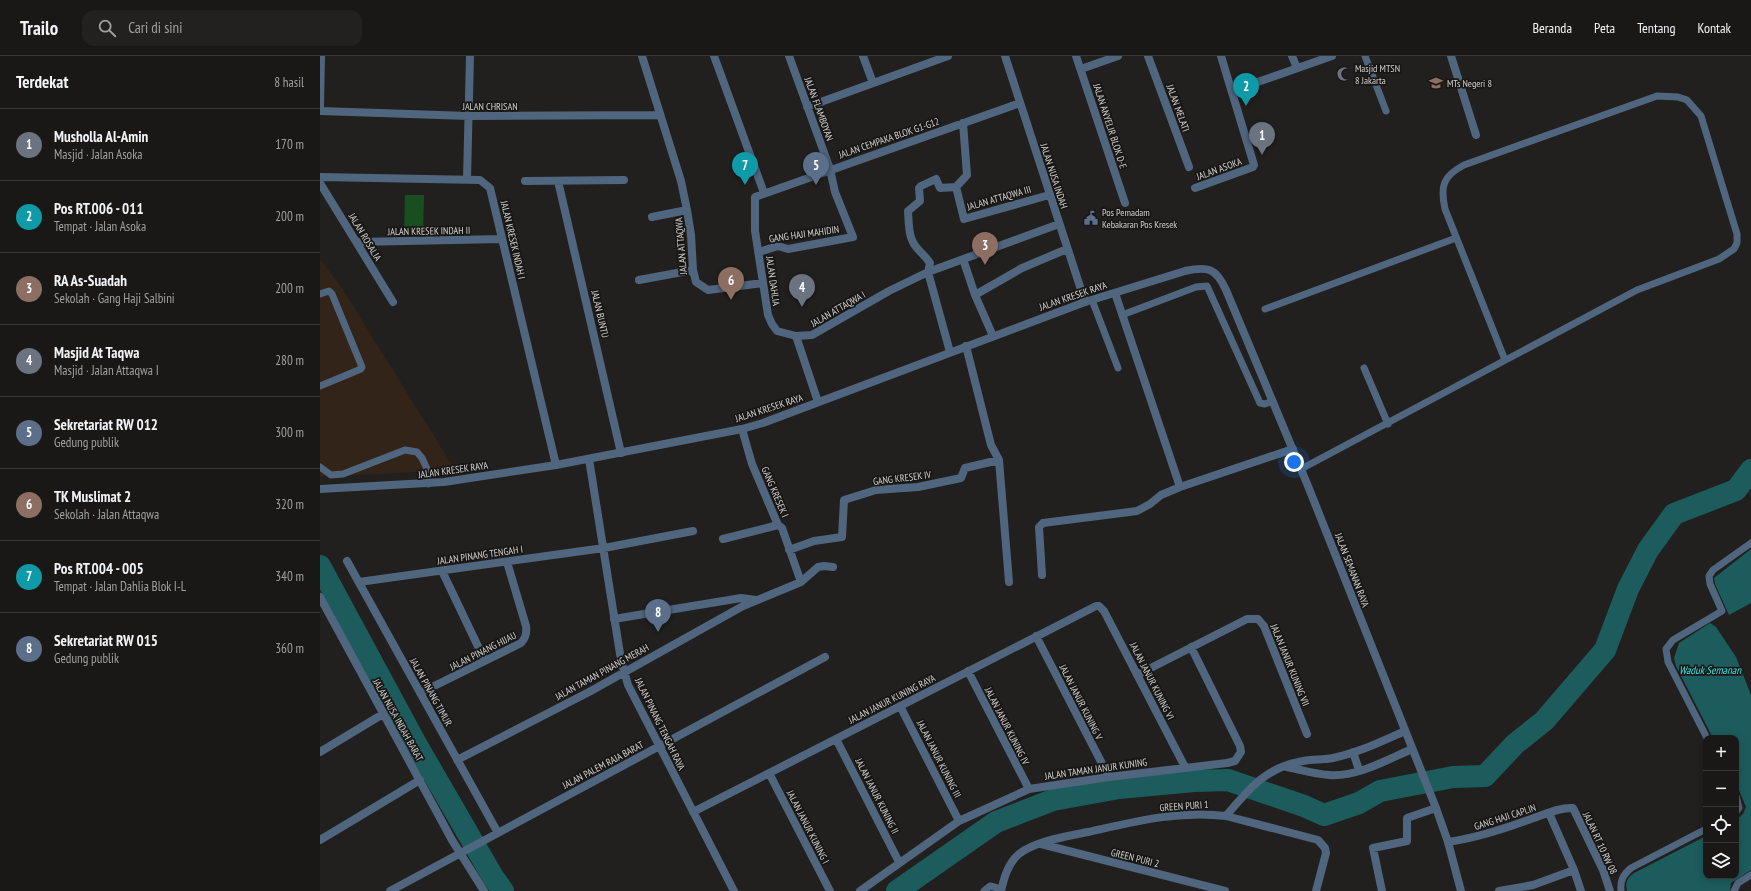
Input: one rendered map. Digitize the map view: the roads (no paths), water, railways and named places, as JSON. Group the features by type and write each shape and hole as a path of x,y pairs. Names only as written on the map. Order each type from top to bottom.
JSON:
{"street":[{"path":"320,107 321,56"},
{"path":"467,179 470,56"},
{"path":"642,56 681,181 687,210 652,217"},
{"path":"714,56 764,193"},
{"name":"JALAN FLAMBOYAN","path":"789,56 830,169"},
{"path":"863,56 873,83"},
{"path":"807,107 948,56"},
{"name":"JALAN NUSA INDAH","path":"1005,56 1067,249 1088,301"},
{"name":"JALAN ANYELIR BLOK D-E","path":"1076,56 1125,203"},
{"path":"1081,68 1118,56"},
{"name":"JALAN MELATI","path":"1148,56 1189,168"},
{"name":"JALAN ASOKA","path":"1195,188 1254,167 1221,56"},
{"path":"1292,56 1297,68"},
{"path":"1232,91 1332,56"},
{"path":"1451,56 1476,135"},
{"name":"JALAN CEMPAKA BLOK G1-G12","path":"764,193 1020,103"},
{"name":"JALAN CHRISAN","path":"320,111 468,116 660,115"},
{"path":"950,352 928,272 929,262 923,252 917,248 909,234 908,211 920,201 919,188 921,186 936,179 940,188 956,187 968,174 963,123"},
{"name":"GANG HAJI MAHIDIN","path":"759,252 778,246 788,249 853,237 835,192 830,169"},
{"name":"JALAN KRESEK INDAH I","path":"320,177 467,179 480,180 490,188 556,465"},
{"path":"525,181 624,180"},
{"name":"JALAN BUNTU","path":"558,181 621,453"},
{"name":"JALAN ROSALIA","path":"320,183 393,302"},
{"name":"JALAN ATTAQWA III","path":"956,187 964,219 1049,195"},
{"name":"JALAN DAHLIA","path":"764,193 755,197 755,230 768,315 777,331 796,336"},
{"name":"JALAN ATTAQWA","path":"687,210 691,235 692,270 694,280 708,290 763,283"},
{"name":"JALAN ATTAQWA I","path":"796,336 812,335 889,290 928,272 1059,224"},
{"name":"JALAN KRESEK INDAH II","path":"357,242 502,239"},
{"path":"975,295 1022,268 1067,249"},
{"path":"962,259 975,295 994,336"},
{"name":"JALAN KRESEK RAYA","path":"320,489 428,484 556,465 742,429 1088,301 1185,271 1205,268"},
{"name":"JALAN SEMANAN RAYA","path":"1205,268 1217,273 1222,280 1293,449 1436,808 1448,842 1462,891"},
{"path":"639,280 692,270"},
{"path":"1115,292 1180,487"},
{"path":"796,336 818,402"},
{"path":"966,346 991,445 999,460 1009,582"},
{"name":"GANG KRESEK I","path":"742,429 752,464 778,525 782,528 801,582"},
{"path":"1042,575 1040,527 1043,523 1137,511 1150,504 1161,495 1180,487 1293,449"},
{"name":"JALAN PINANG TENGAH RAYA","path":"589,459 614,619 624,672 628,685 658,746 734,891"},
{"name":"GANG KRESEK IV","path":"789,550 814,541 842,537 844,500 876,490 918,487 961,478 965,468 999,460"},
{"path":"723,539 778,525"},
{"name":"JALAN PINANG TENGAH I","path":"359,582 604,548 693,531"},
{"name":"JALAN PINANG TIMUR","path":"347,561 457,760 494,835"},
{"name":"JALAN PINANG HIJAU","path":"420,694 521,644 527,634 507,562"},
{"name":"JALAN TAMAN PINANG MERAH","path":"457,760 624,672 756,600 801,582 818,567 833,567"},
{"path":"442,571 485,661"},
{"name":"JALAN NUSA INDAH BARAT","path":"320,597 383,714 484,891"},
{"name":"JALAN TAMAN PINANG MERAH","path":"614,619 742,598 756,600"},
{"name":"JALAN JANUR KUNING RAYA","path":"693,812 1036,636 1092,608 1099,606"},
{"name":"JALAN JANUR KUNING VI","path":"1099,606 1104,611 1185,767"},
{"name":"JALAN JANUR KUNING VII","path":"1137,675 1247,619 1258,619 1264,626 1308,734"},
{"name":"JALAN JANUR KUNING V","path":"1036,636 1108,777"},
{"name":"JALAN TAMAN JANUR KUNING","path":"860,891 960,821 1029,789 1108,777 1228,763 1235,760 1241,752 1191,647"},
{"name":"JALAN PALEM RAJA BARAT","path":"390,891 825,657"},
{"name":"JALAN JANUR KUNING IV","path":"968,671 1029,789"},
{"name":"JALAN JANUR KUNING III","path":"900,706 960,821"},
{"path":"320,750 383,714"},
{"path":"1226,816 1252,785 1264,776 1301,761 1334,758 1405,732"},
{"name":"JALAN JANUR KUNING II","path":"836,739 900,862"},
{"path":"1286,766 1330,775 1360,770 1412,749"},
{"path":"1353,752 1360,770"},
{"name":"JALAN JANUR KUNING I","path":"769,773 830,891"},
{"path":"320,840 420,780"},
{"path":"1382,891 1373,848 1407,841 1407,818 1436,808"},
{"name":"GANG HAJI CAPLIN","path":"1448,842 1482,835 1568,808"},
{"name":"JALAN RT 10 RW 08","path":"1568,808 1574,811 1603,870 1610,891"},
{"path":"1549,813 1574,870 1581,891"},
{"name":"GREEN PURI 1","path":"1001,890 1009,864 1024,850 1065,836 1157,817 1189,814 1226,816 1318,840 1324,848 1326,857 1316,891"},
{"name":"GREEN PURI 2","path":"1040,844 1225,891"},
{"path":"1499,891 1533,885 1574,870"}],"lane":[{"path":"1365,56 1386,111"},
{"path":"1301,469 1637,290 1719,259 1734,249 1737,243 1737,234 1701,116 1687,100 1678,97 1657,96 1464,165 1452,171 1444,182 1442,195 1445,209 1505,360"},
{"path":"1265,309 1456,238"},
{"path":"1122,315 1196,287 1207,286 1260,403 1265,404 1273,401"},
{"path":"320,294 329,291 332,294 362,367 361,369 320,386"},
{"path":"1088,301 1118,368"},
{"path":"1364,368 1388,424"},
{"path":"320,467 331,475 343,474 405,450 417,452 422,458 427,469 428,484"},
{"path":"1705,735 1668,662 1666,649 1673,640 1722,611 1710,584 1709,576 1713,570 1751,543"},
{"path":"1621,891 1620,883 1624,874 1631,868 1703,831"},
{"path":"1734,891 1738,883 1751,875"},
{"path":"984,891 990,886 1001,890"}],"water":[{"path":"1751,549 1751,603 1729,615 1715,584 1714,578"},
{"name":"Waduk Semanan","path":"1710,623 1716,627 1736,657 1751,695 1751,870 1739,878 1739,817 1743,814 1746,807 1739,790 1739,735 1711,735 1676,666 1674,658 1679,643"},
{"name":"Waduk Semanan","path":"1703,838 1703,879 1737,879 1731,883 1730,891 1627,891 1627,880 1634,873"}],"waterway":[{"path":"897,891 996,822 1053,800 1119,788 1194,781 1228,780 1304,806 1324,815 1359,803 1380,791 1453,777 1485,776 1515,744 1544,721 1605,650 1628,589 1648,550 1674,514 1736,490 1751,470"},
{"path":"320,566 415,742 493,877 503,891"}],"place":[{"name":"Masjid MTSN 8 Jakarta","path":"1344,74"},
{"name":"MTs Negeri 8","path":"1436,83"},
{"name":"Pos RT.006 - 011","path":"1246,106"},
{"name":"Musholla Al-Amin","path":"1262,155"},
{"name":"Pos RT.004 - 005","path":"745,185"},
{"name":"Sekretariat RW 012","path":"816,185"},
{"name":"Pos Pemadam Kebakaran Pos Kresek","path":"1091,218"},
{"name":"RA As-Suadah","path":"985,265"},
{"name":"TK Muslimat 2","path":"731,300"},
{"name":"Masjid At Taqwa","path":"802,307"},
{"name":"Sekretariat RW 015","path":"658,632"}]}
